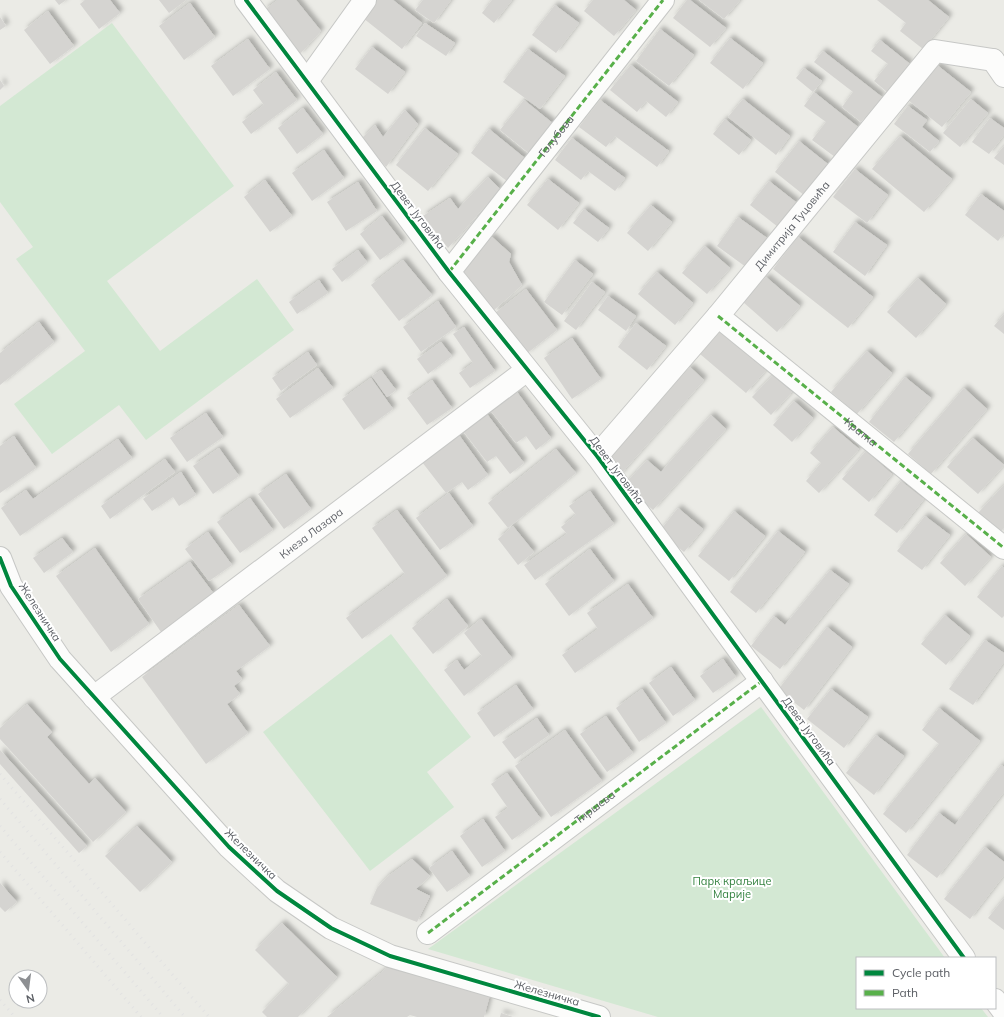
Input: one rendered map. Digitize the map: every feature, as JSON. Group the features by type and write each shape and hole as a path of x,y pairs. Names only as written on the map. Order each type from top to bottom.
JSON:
{"street":[{"name":"Девет Југовића","path":"246,0 449,272 597,456 963,957"},
{"path":"307,81 365,0"},
{"name":"Голубова","path":"449,272 663,0"},
{"name":"Димитрија Туцовића","path":"597,456 718,316 935,51 1000,61"},
{"name":"Кратка","path":"718,316 1004,548"},
{"name":"Кнеза Лазара","path":"94,697 528,370"},
{"name":"Железничка","path":"0,558 6,588 60,659 229,847 277,891 331,928 390,956 599,1017"},
{"name":"Тиршева","path":"428,933 762,681"},
{"path":"996,1001 1004,1012"}],"green space":[{"path":"112,23 234,186 107,281 160,351 257,279 294,330 146,440 119,405 52,454 14,404 85,351 16,259 33,247 0,202 0,106"},
{"path":"391,634 471,737 427,772 454,807 370,871 263,732"},
{"name":"Парк краљице Марије","path":"761,707 944,957 856,957 856,1009 982,1009 988,1017 658,1017 428,949"}],"building":[{"path":"55,0 66,0 59,5"},
{"path":"85,0 110,0 120,13 99,29 80,4"},
{"path":"159,0 186,0 169,13"},
{"path":"278,0 296,0 321,31 299,55 264,10"},
{"path":"376,0 393,0 422,23 402,49 363,18"},
{"path":"423,0 451,0 434,23 415,10"},
{"path":"492,0 512,0 494,23 482,13"},
{"path":"593,0 624,0 636,10 614,36 584,11"},
{"path":"687,0 690,0 726,28 710,47 673,18"},
{"path":"699,0 740,0 724,19"},
{"path":"877,0 928,0 949,17 923,49 900,31 906,23"},
{"path":"190,3 215,37 184,60 159,26"},
{"path":"555,5 579,23 556,53 532,35"},
{"path":"48,11 74,46 50,64 24,30"},
{"path":"0,17 6,26 0,30"},
{"path":"425,23 455,43 446,56 416,36"},
{"path":"660,29 694,55 669,86 636,61"},
{"path":"730,38 763,63 743,89 710,63"},
{"path":"248,39 270,69 233,96 211,66"},
{"path":"880,40 910,64 887,92 874,81 888,64 871,51"},
{"path":"372,47 405,72 388,94 355,69"},
{"path":"528,49 565,76 540,109 503,82"},
{"path":"823,51 882,97 861,122 842,107 853,92 814,62"},
{"path":"631,65 678,102 666,117 646,101 637,112 610,90"},
{"path":"937,65 971,92 942,127 908,100"},
{"path":"804,68 822,81 813,92 796,78"},
{"path":"276,72 297,100 251,134 242,122 264,105 253,90"},
{"path":"0,80 4,86 0,90"},
{"path":"814,92 858,127 835,157 812,140 826,122 804,106"},
{"path":"743,99 790,136 776,155 728,117"},
{"path":"971,99 988,113 960,147 943,133"},
{"path":"524,100 555,125 531,155 500,130"},
{"path":"600,100 669,151 657,167 615,136 606,147 579,127"},
{"path":"908,106 927,120 922,127 939,141 930,152 894,124"},
{"path":"303,108 323,134 297,154 278,128"},
{"path":"405,110 418,124 386,167 362,138 375,125 383,137"},
{"path":"990,118 1004,128 1004,135 989,154 972,142"},
{"path":"725,119 751,140 739,155 713,134"},
{"path":"425,128 458,154 428,191 396,165"},
{"path":"489,129 526,159 508,182 471,153"},
{"path":"900,136 952,179 924,212 872,169"},
{"path":"572,138 625,178 615,191 588,171 581,180 555,160"},
{"path":"799,141 829,165 805,196 775,172"},
{"path":"1004,146 1004,165 994,158"},
{"path":"324,150 344,178 312,201 292,173"},
{"path":"855,169 888,195 867,223 833,197"},
{"path":"488,177 500,189 448,248 423,216 450,198 458,209"},
{"path":"548,179 579,203 558,230 527,205"},
{"path":"265,180 292,216 270,232 244,197"},
{"path":"769,181 797,203 778,227 750,205"},
{"path":"358,182 377,211 346,231 327,202"},
{"path":"981,194 1004,211 1004,233 998,241 965,215"},
{"path":"651,205 672,222 648,251 627,233"},
{"path":"584,209 609,228 598,242 573,223"},
{"path":"382,216 403,243 380,260 360,234"},
{"path":"738,217 767,238 746,267 717,246"},
{"path":"855,222 887,245 865,276 833,252"},
{"path":"491,236 511,254 509,262 522,285 493,311 462,270"},
{"path":"798,237 873,297 848,328 773,269"},
{"path":"705,246 730,268 707,294 682,273"},
{"path":"358,250 367,262 342,282 332,269"},
{"path":"403,260 432,295 399,321 371,285"},
{"path":"575,260 593,274 562,315 544,302"},
{"path":"657,272 693,303 675,325 638,294"},
{"path":"766,277 800,306 777,332 743,302"},
{"path":"918,278 946,304 916,338 887,312"},
{"path":"319,280 328,293 297,314 289,302"},
{"path":"592,282 605,292 576,330 564,321"},
{"path":"526,289 557,330 526,354 495,313"},
{"path":"608,296 636,316 626,331 598,310"},
{"path":"438,301 456,327 421,352 403,327"},
{"path":"1004,314 1004,334 994,326"},
{"path":"39,322 54,342 0,385 0,353"},
{"path":"636,323 666,346 647,370 618,347"},
{"path":"464,327 495,371 470,388 459,373 473,363 453,334"},
{"path":"721,331 766,370 746,393 700,354"},
{"path":"572,338 601,379 572,399 544,358"},
{"path":"441,342 452,356 428,374 417,359"},
{"path":"867,351 892,373 857,414 831,392"},
{"path":"308,352 317,365 281,391 272,378"},
{"path":"690,367 704,380 619,476 604,463"},
{"path":"318,368 333,388 290,418 276,399"},
{"path":"381,370 396,390 387,397 372,376"},
{"path":"773,375 792,392 771,415 752,397"},
{"path":"905,377 931,398 894,442 869,422"},
{"path":"371,378 393,409 364,430 342,399"},
{"path":"432,380 452,408 427,425 407,398"},
{"path":"964,388 987,409 931,474 908,454"},
{"path":"517,392 551,438 536,450 526,436 516,443 491,411"},
{"path":"794,401 813,418 792,442 773,425"},
{"path":"206,413 223,437 187,462 170,438"},
{"path":"487,414 524,463 510,474 496,456 487,462 463,431"},
{"path":"711,415 726,429 653,510 624,485 647,460 661,472"},
{"path":"833,427 859,449 819,493 806,481 821,463 810,453"},
{"path":"459,435 488,475 468,490 462,482 446,493 422,462"},
{"path":"14,436 36,468 0,493 0,446"},
{"path":"973,438 1004,465 978,494 947,467"},
{"path":"118,439 132,458 20,536 1,508 26,490 33,499"},
{"path":"219,448 239,476 213,494 193,466"},
{"path":"556,449 576,473 508,528 488,503"},
{"path":"866,451 892,474 869,502 842,479"},
{"path":"165,459 175,472 110,519 101,506"},
{"path":"181,472 196,495 179,506 173,497 152,511 143,499"},
{"path":"286,474 311,509 284,529 258,494"},
{"path":"901,481 924,499 897,533 874,515"},
{"path":"1004,485 1004,528 999,533 978,513"},
{"path":"590,491 614,524 535,580 524,565 567,534 561,527 576,515 569,506"},
{"path":"449,493 473,526 440,550 416,518"},
{"path":"250,498 273,530 240,553 217,522"},
{"path":"678,508 703,529 684,552 659,532"},
{"path":"397,510 447,576 362,639 346,618 405,574 372,528"},
{"path":"734,511 765,536 729,581 698,556"},
{"path":"925,516 950,535 922,570 897,551"},
{"path":"513,526 534,552 518,565 498,539"},
{"path":"778,531 805,552 756,613 730,592"},
{"path":"208,532 232,565 209,581 185,549"},
{"path":"966,534 991,557 965,586 940,563"},
{"path":"62,538 73,552 44,573 33,558"},
{"path":"95,548 149,624 111,652 56,576"},
{"path":"590,549 614,581 569,616 545,584"},
{"path":"190,562 214,594 161,632 138,599"},
{"path":"1002,566 1004,568 1004,616 1002,618 977,597"},
{"path":"830,570 849,584 780,669 751,646 774,616 785,625"},
{"path":"628,584 653,618 575,673 562,655 598,629 587,613"},
{"path":"447,599 468,626 433,654 412,628"},
{"path":"239,605 270,646 236,671 242,679 234,686 240,694 227,704 248,733 206,764 142,677"},
{"path":"945,615 970,636 946,665 921,644"},
{"path":"481,619 512,658 464,696 444,670 457,660 464,670 482,656 464,633"},
{"path":"827,627 852,647 804,710 778,690"},
{"path":"985,640 1004,653 1004,662 973,705 949,689"},
{"path":"723,659 736,677 713,693 700,676"},
{"path":"671,667 695,700 673,716 649,683"},
{"path":"516,685 533,709 494,737 477,713"},
{"path":"642,689 666,723 639,742 616,708"},
{"path":"831,689 868,717 844,748 807,719"},
{"path":"27,704 52,732 47,737 89,784 95,778 126,812 93,842 0,739 0,728"},
{"path":"939,708 980,741 906,833 883,814 939,744 922,730"},
{"path":"606,716 633,753 607,772 580,734"},
{"path":"537,718 549,735 515,759 502,742"},
{"path":"565,730 602,781 551,817 515,766"},
{"path":"876,735 904,756 874,795 846,773"},
{"path":"0,750 87,846 79,853 0,764"},
{"path":"1001,765 1004,767 1004,792 937,878 907,855 939,813 955,825"},
{"path":"507,773 541,819 512,840 495,817 508,808 491,784"},
{"path":"483,819 505,851 482,867 460,836"},
{"path":"137,826 172,862 140,892 105,856"},
{"path":"985,847 1004,862 1004,875 970,919 944,899"},
{"path":"452,851 470,876 447,892 429,868"},
{"path":"412,859 430,876 416,889 430,896 417,922 370,904 377,888 387,877"},
{"path":"0,883 17,902 5,912 0,907"},
{"path":"1004,898 1004,930 988,918"},
{"path":"282,923 337,977 298,1017 267,1017 262,1012 289,984 255,950"},
{"path":"387,968 490,995 484,1017 417,1017 410,1015 407,1017 327,1017"},
{"path":"501,1013 513,1017 500,1017"}],"railway":[{"path":"0,774 209,1017"},
{"path":"0,799 185,1017"},
{"path":"0,826 163,1017"},
{"path":"0,852 141,1017"},
{"path":"0,1000 15,1017"}],"marked path":[{"path":"449,272 663,0"},
{"path":"718,316 1004,548"},
{"path":"428,933 762,681"}],"cycle path":[{"path":"246,0 449,272 597,456 963,957"},
{"path":"0,558 11,586 60,659 229,847 277,891 331,928 390,956 599,1017"}]}
